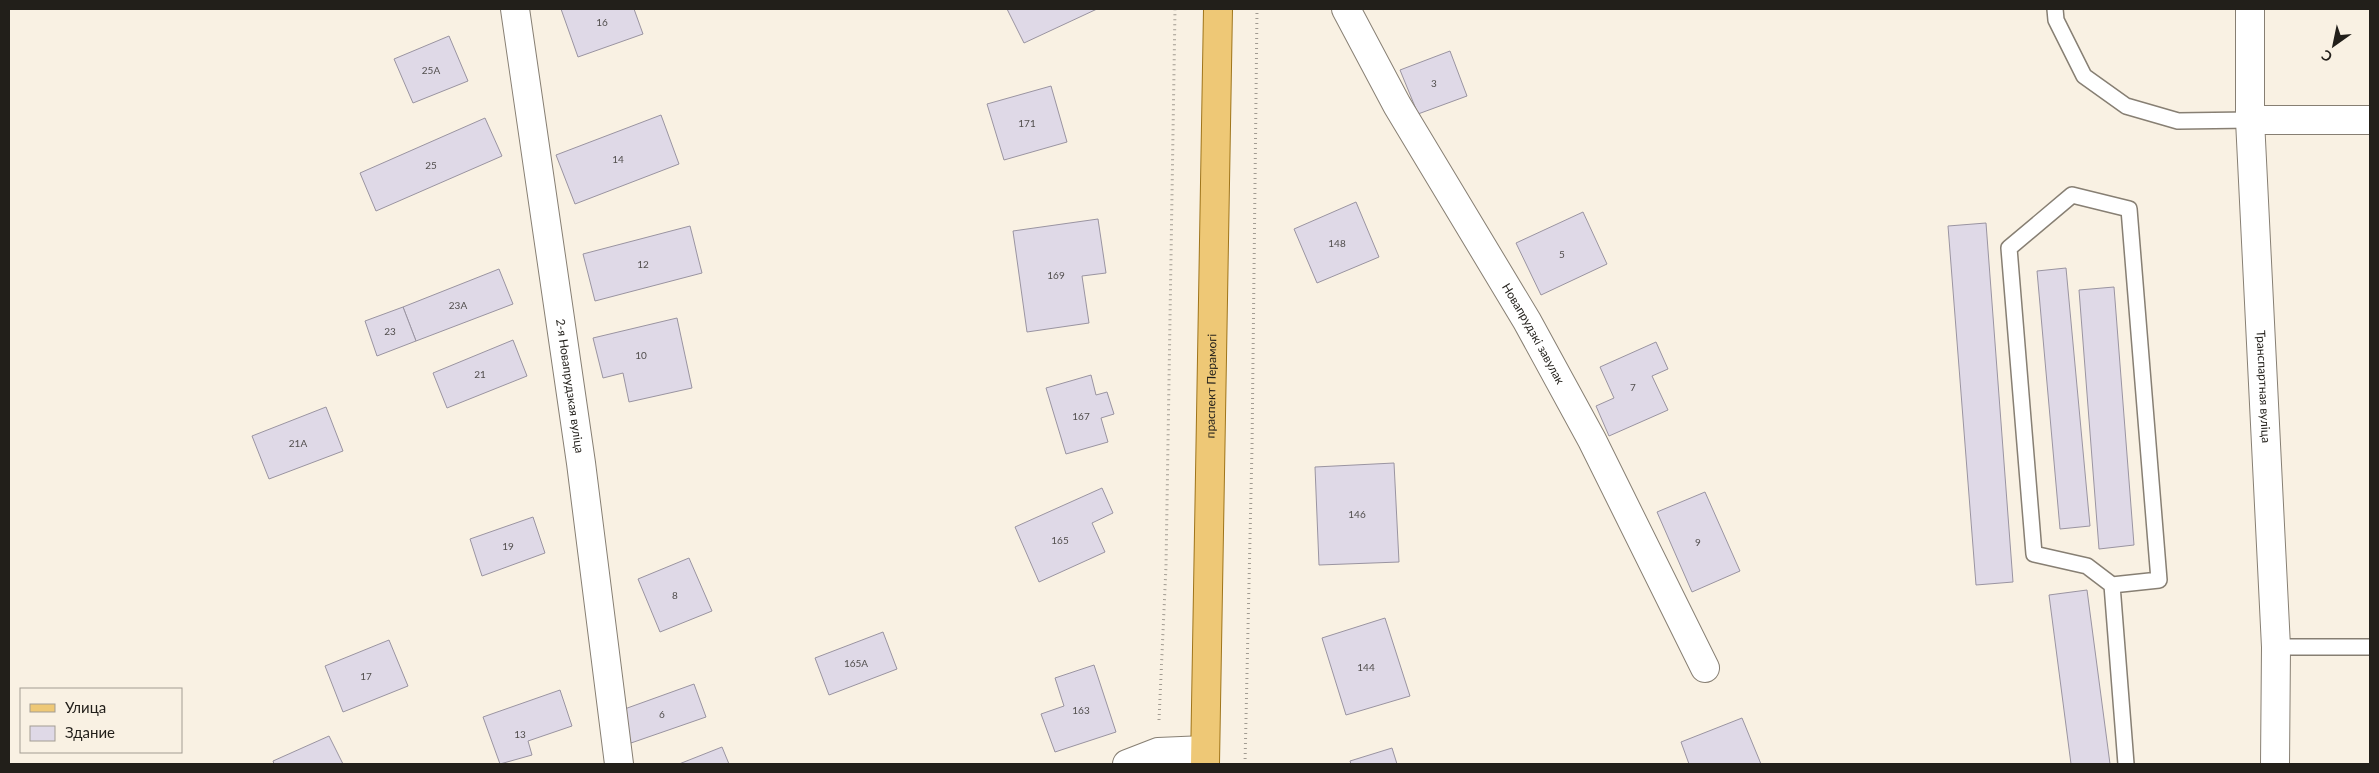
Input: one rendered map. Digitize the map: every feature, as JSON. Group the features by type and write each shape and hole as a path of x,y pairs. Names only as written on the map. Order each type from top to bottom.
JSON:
{"main road":[{"name":"праспект Перамогі","path":"1205,757 1218,9"}],"street":[{"name":"2-я Новапрудзкая вуліца","path":"515,9 581,463 619,764"},
{"name":"Новапрудзкі завулак","path":"1346,9 1397,105 1527,321 1588,431 1705,668"},
{"name":"Транспартная вуліца","path":"2250,9 2250,120 2276,647 2275,764"},
{"path":"2250,120 2370,120"},
{"path":"1127,764 1158,752 1205,757"}],"lane":[{"path":"2055,9 2056,20 2084,76 2126,106 2178,121 2250,120"},
{"path":"2112,585 2159,580 2129,209 2072,196 2009,248 2034,554 2087,566 2112,585 2126,764"},
{"path":"2276,647 2370,647"}],"path":[{"path":"1158,752 1166,566 1175,9"},
{"path":"1245,764 1252,448 1257,9"}],"building":[{"path":"561,9 634,9 643,34 578,57"},
{"path":"1007,9 1097,9 1024,43"},
{"path":"449,36 468,81 413,103 394,59"},
{"path":"1450,51 1467,96 1418,114 1400,70"},
{"path":"1051,86 1067,142 1004,160 987,104"},
{"path":"661,115 679,164 575,204 556,155"},
{"path":"485,118 502,156 376,211 360,173"},
{"path":"1356,202 1379,257 1317,283 1294,229"},
{"path":"1583,212 1607,264 1541,295 1516,243"},
{"path":"1098,219 1106,273 1082,276 1089,323 1027,332 1013,231"},
{"path":"1986,223 2013,582 1976,585 1948,226"},
{"path":"690,226 702,273 595,301 583,254"},
{"path":"2066,268 2090,526 2060,529 2037,271"},
{"path":"499,269 513,304 416,341 403,307"},
{"path":"2114,287 2134,545 2099,549 2079,290"},
{"path":"403,307 416,341 377,356 365,321"},
{"path":"677,318 692,388 629,402 623,373 603,378 593,338"},
{"path":"513,340 527,376 447,408 433,373"},
{"path":"1656,342 1668,369 1652,376 1668,410 1609,436 1596,406 1614,398 1600,367"},
{"path":"1091,375 1096,395 1107,392 1114,414 1101,418 1108,442 1066,454 1046,388"},
{"path":"326,407 343,451 269,479 252,436"},
{"path":"1394,463 1399,562 1319,565 1315,467"},
{"path":"1102,488 1113,513 1092,523 1105,552 1039,582 1015,527"},
{"path":"1705,492 1740,571 1692,592 1657,512"},
{"path":"533,517 545,553 482,576 470,539"},
{"path":"689,558 712,611 660,632 638,579"},
{"path":"2087,590 2110,764 2071,764 2049,595"},
{"path":"1385,618 1410,696 1346,715 1322,638"},
{"path":"883,632 897,669 829,695 815,658"},
{"path":"389,640 408,686 343,712 325,666"},
{"path":"1094,665 1116,732 1055,752 1041,714 1064,706 1055,678"},
{"path":"694,684 706,717 631,743 619,711"},
{"path":"560,690 572,726 528,741 532,755 500,764 483,717"},
{"path":"1742,718 1761,764 1689,764 1681,742"},
{"path":"329,736 343,764 274,764 273,761"},
{"path":"722,747 729,764 679,764"},
{"path":"1392,748 1397,764 1351,764 1350,761"}]}
